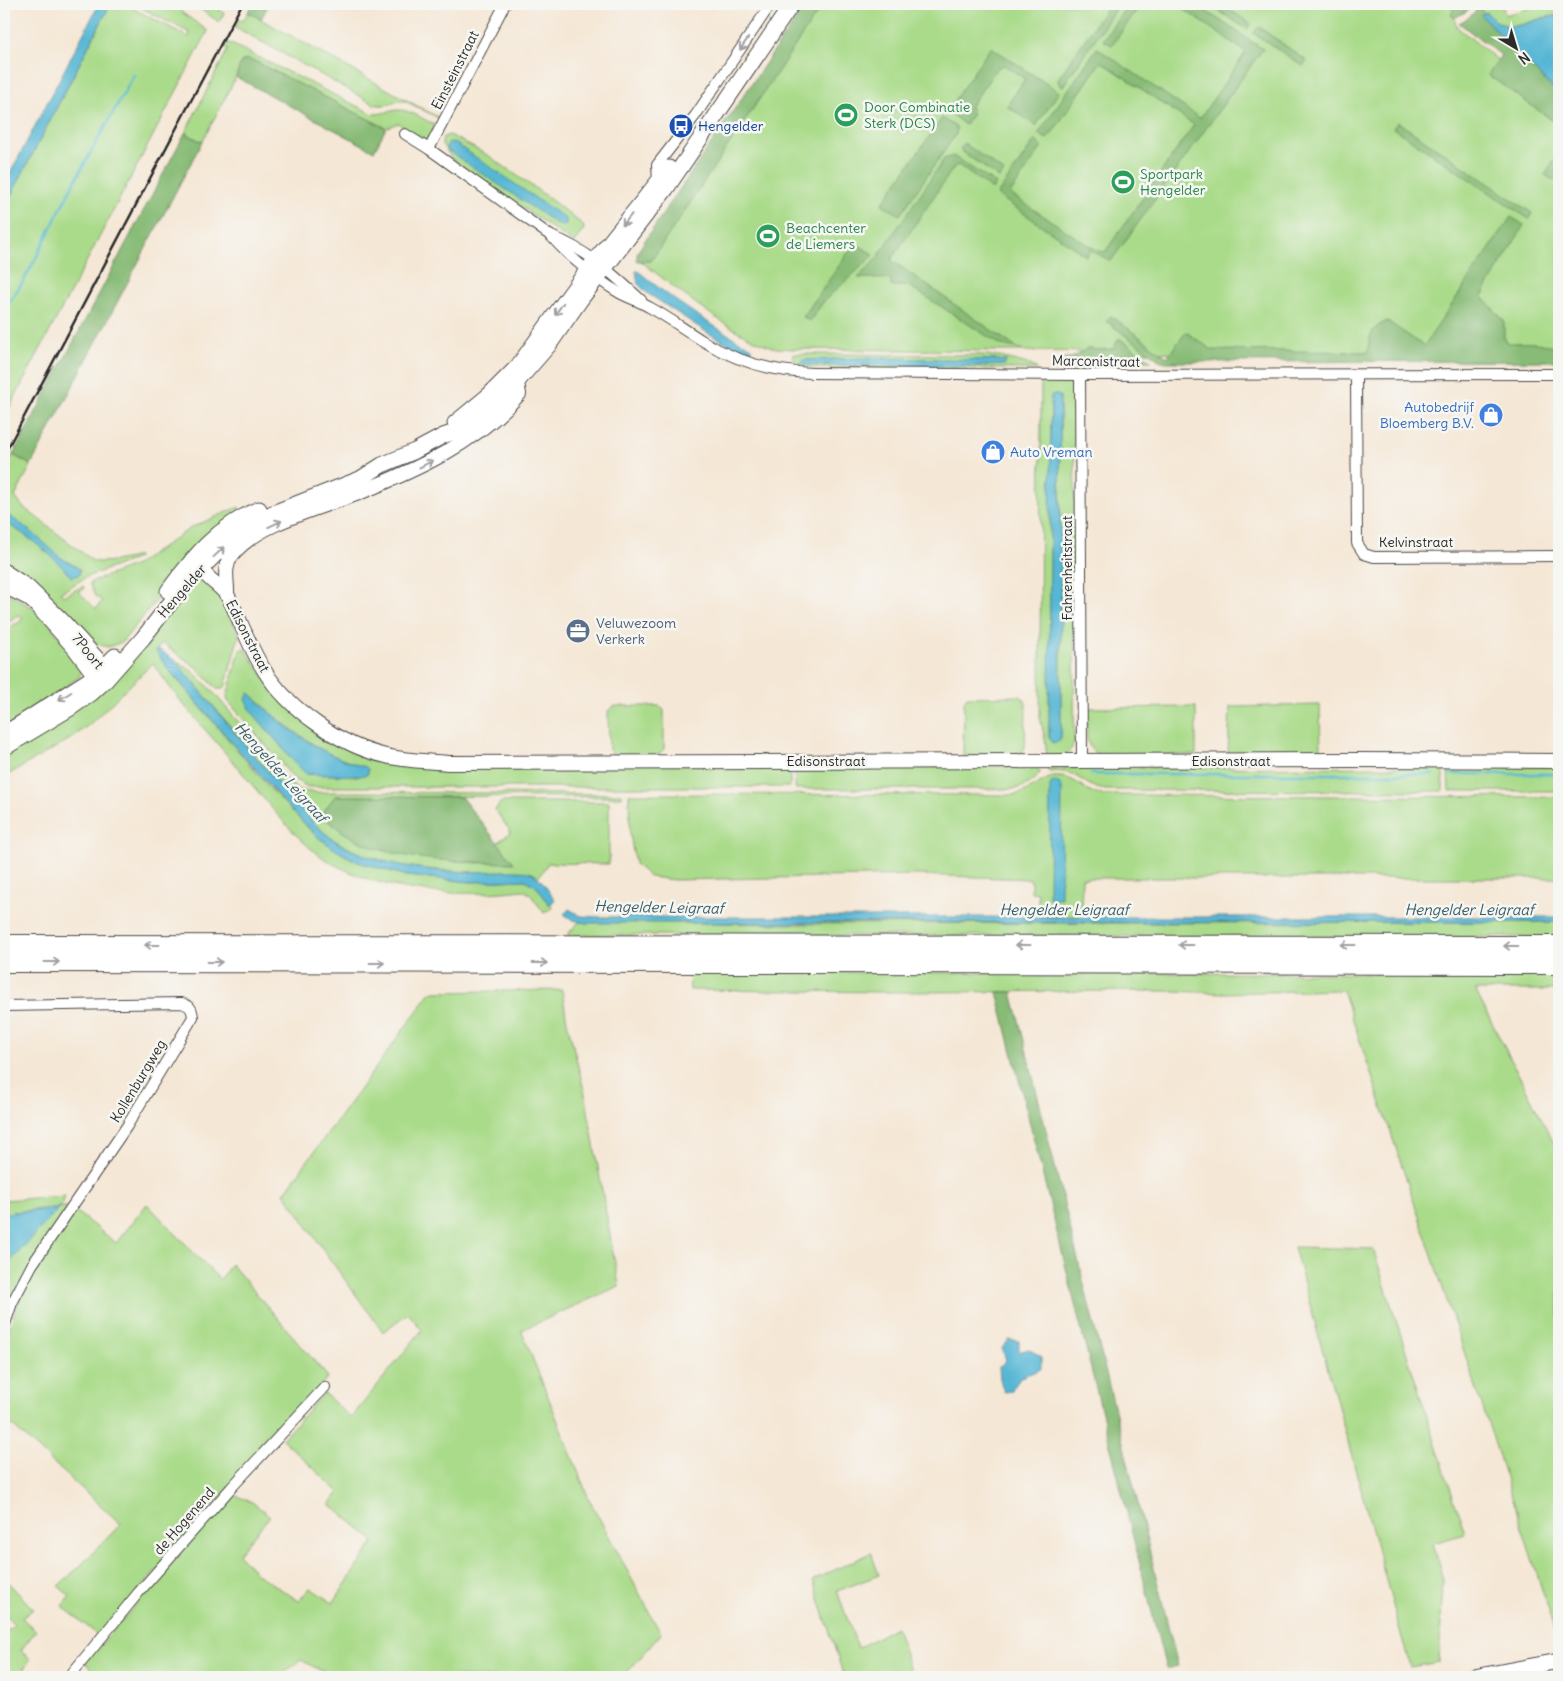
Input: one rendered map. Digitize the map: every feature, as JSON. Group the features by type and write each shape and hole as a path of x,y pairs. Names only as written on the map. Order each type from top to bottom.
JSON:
{"highway":[{"path":"4,945 1559,946"},
{"path":"4,962 1559,964"}],"main road":[{"name":"Hengelder","path":"4,734 102,674 143,638 176,594 204,572 247,526 268,515 360,479 382,465 415,451 443,436 463,429 482,415 517,383 549,345 596,269 658,182 705,123 786,4"},
{"name":"Hengelder","path":"443,436 454,423 508,377 596,269 666,189 792,4"},
{"name":"Hengelder","path":"4,748 92,693 102,674 200,550 227,526 251,513 364,468 382,465"},
{"path":"1474,1677 1559,1661"}],"street":[{"name":"Einsteinstraat","path":"429,149 505,4"},
{"name":"Hengelder","path":"658,182 657,165 695,116 771,4"},
{"path":"405,134 429,149 550,236 578,248 596,269"},
{"name":"Marconistraat","path":"596,269 649,307 717,349 748,363 789,372 1080,375 1559,374"},
{"name":"Fahrenheitstraat","path":"1080,375 1082,761"},
{"name":"Kelvinstraat","path":"1356,375 1357,543 1364,554 1374,557 1559,556"},
{"name":"Hengelder","path":"227,596 228,586 225,572 230,557 251,538 272,525 416,470 447,452 490,422 509,405 519,394 517,383"},
{"path":"200,550 199,563 204,572"},
{"name":"Hengelder","path":"204,572 214,574 228,564"},
{"name":"7Poort","path":"4,571 40,597 102,674"},
{"name":"Edisonstraat","path":"204,572 227,596 246,639 264,672 286,698 309,718 339,738 360,748 386,756 412,760 447,763 1559,761"},
{"name":"7Poort","path":"4,586 34,603 102,674"},
{"name":"Kollenburgweg","path":"4,1006 182,1003 189,1006 193,1017 127,1126 32,1265 12,1303 4,1327"},
{"name":"de Hogenend","path":"69,1677 218,1502 325,1387"}],"green space":[{"path":"103,4 124,4 189,37 190,33 134,4 174,4 184,14 208,31 4,418 4,209 109,7"},
{"path":"193,4 222,4 219,10 224,13 219,22"},
{"path":"252,4 269,4 261,19 248,12"},
{"path":"806,4 823,4 651,261 637,261 637,253 648,236"},
{"name":"Sportpark Hengelder","path":"808,4 1460,4 1453,15 1457,27 1559,110 1559,356 791,349 774,348 755,340 737,331 702,308 638,259"},
{"path":"1109,4 1119,4 1063,86 1059,84 1058,79"},
{"path":"1128,4 1141,4 1112,45 1103,40"},
{"path":"1176,4 1195,4 1263,49 1111,261 1090,250 1086,256 997,195 1035,140 1042,147 1010,194 1088,245 1105,252 1194,125 1102,62 1047,139 1038,134 1097,48 1200,118 1246,52"},
{"path":"1208,4 1221,4 1251,24 1247,29"},
{"path":"1453,4 1474,4 1467,11 1454,18 1451,15 1455,6"},
{"path":"1484,4 1502,4 1505,15 1534,7 1534,4 1559,4 1559,16 1538,19 1521,25 1504,25 1479,8"},
{"path":"1479,8 1484,13 1481,15 1559,95 1559,125 1488,75 1501,55 1459,23"},
{"path":"248,12 439,118 405,101 382,105 374,104 235,27 239,20 243,21"},
{"path":"1259,27 1307,61 1303,66 1253,33"},
{"path":"227,42 373,114 402,110 435,125 427,141 398,123 386,128 247,59 241,62 236,77 202,142 185,133 228,49 225,47"},
{"path":"991,47 1059,92 1036,126 1007,106 1025,79 1004,65 997,68 970,107 973,114 965,125 947,111"},
{"path":"247,59 386,128 374,151 236,77 241,62"},
{"path":"942,118 957,128 956,134 900,215 882,204"},
{"path":"1398,122 1532,213 1529,219 1393,128"},
{"path":"185,133 202,142 31,465 13,455"},
{"path":"450,135 489,156 583,225 584,229 574,243 452,159 442,144 443,137"},
{"path":"964,143 1004,172 999,178 960,150"},
{"path":"1559,153 1559,178 1557,182 1545,175"},
{"path":"953,156 996,184 991,189 958,165 954,167 891,260 1014,346 1023,350 1001,345 909,286 891,286 891,279 858,278 877,258 944,159"},
{"path":"1511,217 1524,225 1482,296 1504,321 1504,339 1507,343 1534,343 1553,347 1559,351 1559,361 1165,362 1159,360 1106,321 1111,316 1167,357 1186,332 1212,350 1368,352 1372,333 1377,327 1387,321 1424,346"},
{"path":"855,243 874,255 824,301 810,321 803,317"},
{"path":"1119,338 1151,361 1058,362 1065,358 1072,358 1088,348 1098,350 1113,349"},
{"path":"793,354 987,355 1021,362 1037,369 800,368 795,365","holes":["868,358 996,360 1005,365 806,365 820,360"]},
{"path":"1044,379 1062,380 1070,384 1075,392 1074,743 1067,753 1047,757 1040,718 1041,384","holes":["1060,396 1060,741 1050,739 1049,736 1051,397"]},
{"path":"13,455 31,465 15,497 23,507 93,561 109,562 138,556 138,558 86,577 60,593 64,596 83,586 84,589 79,592 96,609 102,601 95,596 90,585 91,582 136,565 192,527 239,507 241,513 170,584 122,642 108,647 97,644 92,640 45,590 31,578 18,569 4,564 4,473"},
{"path":"200,581 205,581 221,594 239,635 225,687 217,689 196,667 162,643 156,651 169,670 268,786 313,833 336,850 358,862 407,876 471,882 525,880 537,887 553,908 544,913 530,894 523,890 468,893 411,889 356,875 331,863 309,847 279,817 181,702 153,663 91,723 72,738 4,777 4,753 70,712 186,587"},
{"path":"4,591 40,612 81,666 81,672 79,677 4,730 4,631 19,623 23,617 17,615 4,625"},
{"path":"245,649 270,686 372,756 790,767 790,787 308,787 295,780 228,701 227,696 240,650","holes":["251,694 273,715 323,751 351,763 360,776 306,774 258,719"]},
{"path":"176,661 192,671 208,686 290,783 305,791 622,794 622,797 335,796 394,853 478,863 513,862 497,843 511,832 495,810 501,802 609,802 609,864 548,863 538,878 524,872 419,868 400,865 362,854 334,840 306,815"},
{"path":"1020,696 1026,704 1025,747 1022,753 1018,755 963,756 964,702 967,697"},
{"path":"1320,705 1321,755 1228,755 1230,707"},
{"path":"614,706 660,706 664,710 664,749 657,756 615,756 609,750 608,711"},
{"path":"1196,707 1196,755 1100,755 1094,752 1088,742 1088,708"},
{"path":"1035,766 1040,772 1032,782 1012,789 796,789 795,787 795,767"},
{"path":"1559,767 1559,791 1449,791 1448,768"},
{"path":"1048,768 1443,768 1442,791 1107,790 1092,786 1068,773 1050,772 1047,770"},
{"path":"1052,777 1068,778 1094,793 1102,795 1559,797 1559,878 1082,878 1081,916 1038,916 1038,893 1031,892 1031,879 917,875 674,880 650,877 635,864 630,833 629,794 1013,795"},
{"path":"335,796 461,797 514,863 437,860 397,854 379,849 352,837 321,815"},
{"path":"579,922 796,924 1559,922 1559,937 567,935"},
{"path":"689,972 1559,974 1559,990 1475,990 1559,1153 1559,1638 1343,990 1223,993 1172,991 891,992 690,990"},
{"path":"562,990 567,1022 585,1094 619,1286 522,1330 522,1332 589,1499 661,1634 623,1677 333,1677 301,1660 279,1677 109,1677 99,1675 85,1663 232,1494 252,1502 270,1516 238,1554 257,1574 299,1601 310,1588 333,1603 374,1541 330,1504 339,1492 282,1439 324,1393 351,1418 422,1330 408,1313 383,1332 284,1193 431,992"},
{"path":"997,992 1012,992 1178,1666 1166,1669"},
{"path":"65,1196 60,1207 4,1213 4,1200"},
{"path":"147,1204 220,1280 231,1264 328,1377 99,1636 62,1606 70,1596 58,1586 121,1524 4,1418 4,1348 21,1294 75,1211 116,1243"},
{"path":"60,1207 68,1207 4,1319 4,1268"},
{"path":"1294,1247 1373,1249 1465,1534 1433,1543 1443,1580 1439,1662 1410,1667"},
{"path":"871,1553 879,1575 837,1591 858,1648 896,1627 912,1677 844,1677 813,1580"},
{"path":"4,1578 33,1609 22,1618 36,1631 21,1650 30,1660 23,1670 31,1677 4,1677 4,1634 14,1625 4,1611"}],"water":[{"path":"99,4 109,7 4,209 4,185"},
{"path":"1486,12 1504,25 1513,26 1538,19 1559,16 1559,52 1552,69 1554,76 1559,82 1559,95 1481,15"},
{"path":"449,142 455,143 566,219 566,225 557,224 447,150 446,147"},
{"path":"636,271 693,312 752,348 752,351 732,346 708,333 647,293 638,284"},
{"path":"868,358 1006,361 1005,365 986,366 806,365 801,362 803,360"},
{"path":"1052,395 1060,397 1061,738 1057,743 1053,743 1049,736"},
{"path":"4,513 40,539 60,557 78,568 80,570 79,575 71,577 40,546 4,522"},
{"path":"158,649 176,661 298,806 335,841 345,847 374,858 423,869 456,872 512,871 532,873 539,878 555,899 549,904 537,887 525,880 471,882 407,876 358,862 336,850 319,838 290,809 169,670 156,651"},
{"path":"249,693 289,729 334,756 366,767 368,774 360,776 306,774 251,711 246,699"},
{"path":"1056,781 1062,786 1061,898 1049,898 1050,786 1051,783"},
{"path":"569,909 581,916 598,917 1559,917 1559,922 586,923 573,920 564,914"},
{"path":"58,1206 60,1207 4,1268 4,1213 55,1209"},
{"path":"1009,1340 1019,1341 1019,1352 1028,1349 1041,1356 1041,1369 1021,1377 1011,1391 1004,1392 999,1367 1006,1360 1002,1348"}],"waterway":[{"path":"4,308 29,271 72,186 134,75"},
{"path":"1091,774 1433,774"},
{"path":"1451,774 1559,774"}],"railway":[{"path":"4,455 242,4"}],"place":[{"name":"Door Combinatie Sterk (DCS)","path":"846,115"},
{"name":"Hengelder","path":"681,126"},
{"name":"Sportpark Hengelder","path":"1123,182"},
{"name":"Beachcenter de Liemers","path":"768,236"},
{"name":"Autobedrijf Bloemberg B.V.","path":"1491,415"},
{"name":"Auto Vreman","path":"993,452"},
{"name":"Veluwezoom Verkerk","path":"578,631"}],"water label":[{"name":"Hengelder Leigraaf","path":"281,772"},
{"name":"Hengelder Leigraaf","path":"659,907"},
{"name":"Hengelder Leigraaf","path":"1064,909"},
{"name":"Hengelder Leigraaf","path":"1469,909"}]}
